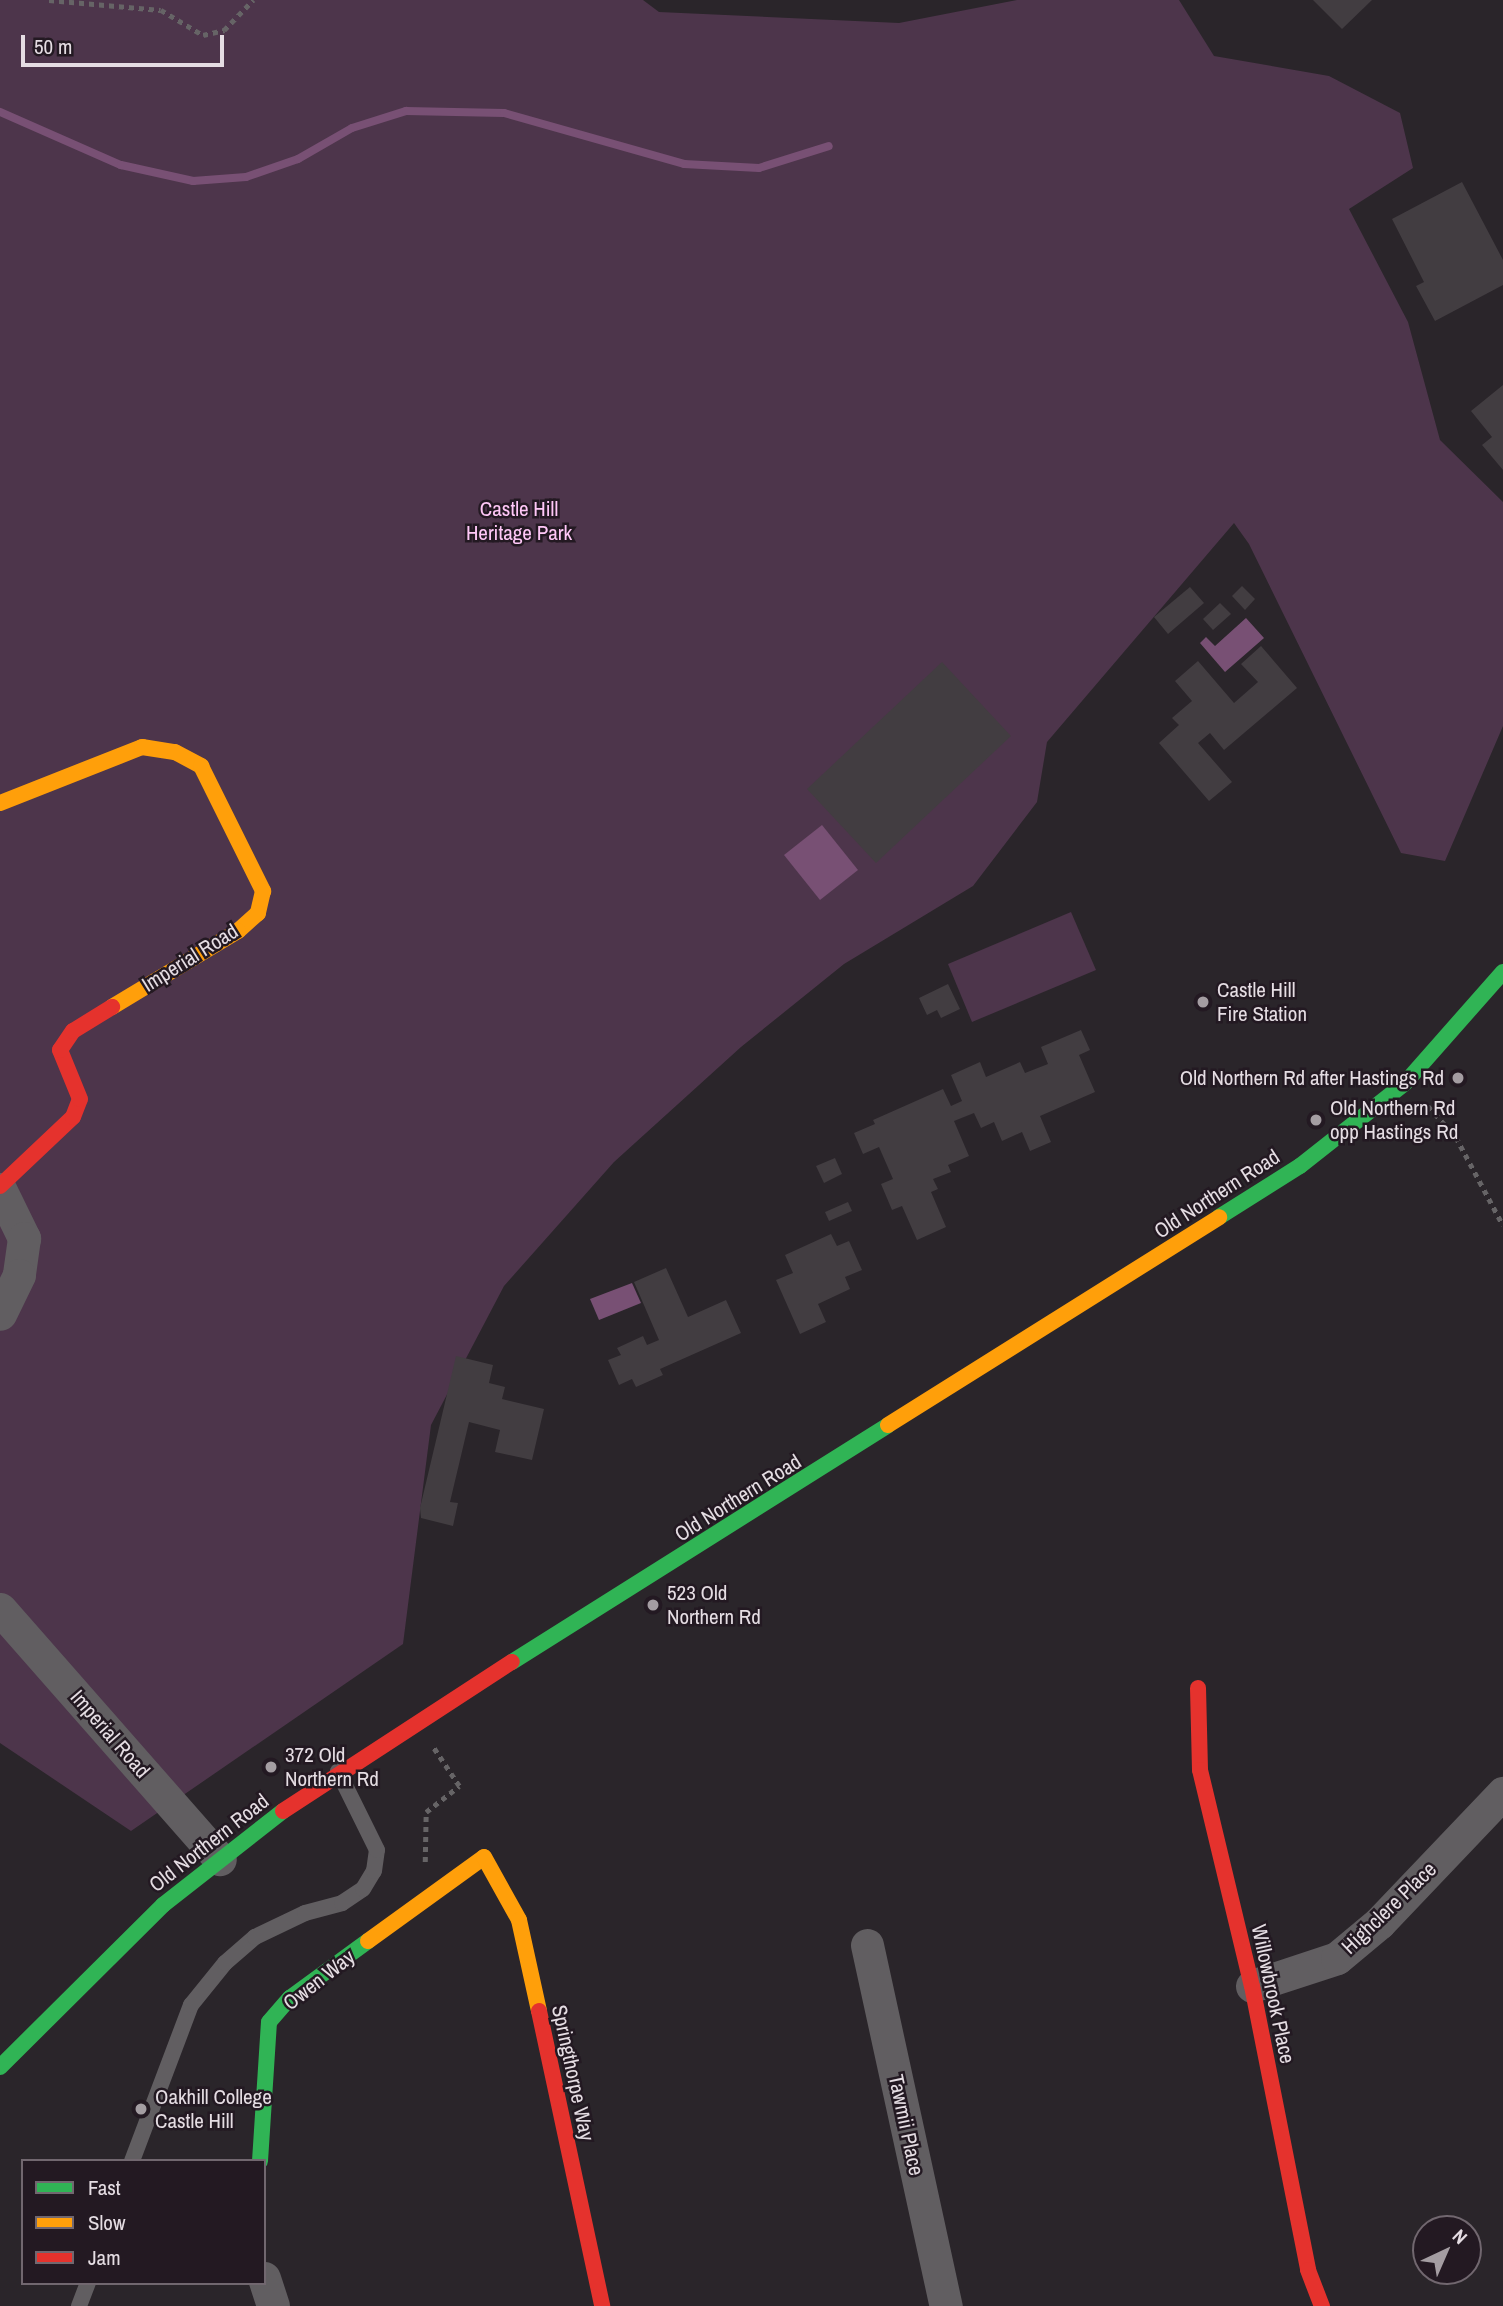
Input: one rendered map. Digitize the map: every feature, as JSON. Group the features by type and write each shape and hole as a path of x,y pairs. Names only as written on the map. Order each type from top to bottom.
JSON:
{"street":[{"name":"Imperial Road","path":"0,803 142,747 175,752 201,766 263,891 258,913 238,931 73,1031 60,1050 80,1099 73,1117 0,1187 24,1238 19,1275 0,1314"},
{"name":"Old Northern Road","path":"0,2067 163,1905 338,1771 1300,1166 1405,1083 1503,972"},
{"name":"Imperial Road","path":"0,1609 220,1859"},
{"name":"Willowbrook Place","path":"1198,1688 1200,1770 1252,1986 1308,2270 1322,2306"},
{"name":"Highclere Place","path":"1252,1986 1337,1958 1379,1923 1503,1793"},
{"name":"Owen Way","path":"260,2159 268,2022 290,1998 484,1857"},
{"name":"Springthorpe Way","path":"484,1857 519,1920 602,2306"},
{"name":"Tawmii Place","path":"867,1945 946,2306"},
{"path":"266,2284 273,2306"}],"lane":[{"path":"133,2159 191,2005 225,1963 255,1937 305,1913 342,1903 363,1889 374,1871 377,1850 373,1838 338,1771"},
{"path":"79,2306 87,2285"}],"path":[{"path":"49,0 161,10 203,35 224,30 253,0"},
{"path":"1405,1083 1456,1136 1503,1225"},
{"path":"417,1721 459,1786 426,1812 422,1842 426,1873 438,1891"}],"green space":[{"name":"Castle Hill Heritage Park","path":"0,0 643,0 659,12 899,23 1017,0 1179,0 1214,56 1329,76 1400,113 1413,168 1349,209 1408,322 1440,440 1503,502 1503,726 1445,861 1401,853 1249,544 1234,523 1047,742 1037,802 973,886 844,964 741,1047 614,1162 504,1286 431,1425 403,1644 131,1831 0,1743"},
{"path":"1071,912 1096,970 972,1022 948,964"}],"shaded area":[{"path":"1246,618 1264,638 1225,672 1200,643 1206,637 1215,646"},
{"path":"822,825 858,870 820,900 784,855"},
{"path":"632,1283 641,1303 599,1320 590,1299"}],"building":[{"path":"1313,0 1372,0 1342,29"},
{"path":"1462,182 1503,260 1503,285 1435,321 1416,286 1424,282 1392,219"},
{"path":"1503,385 1503,470 1482,445 1492,437 1471,411"},
{"path":"1242,586 1255,599 1245,610 1232,596"},
{"path":"1190,587 1204,603 1168,634 1154,617"},
{"path":"1220,603 1231,614 1213,630 1203,619"},
{"path":"1261,646 1297,688 1224,750 1210,733 1198,743 1232,782 1209,801 1159,743 1179,725 1172,718 1192,701 1175,681 1198,661 1234,703 1258,682 1241,664"},
{"path":"942,662 1011,736 876,863 807,789"},
{"path":"948,984 960,1009 941,1018 937,1010 927,1015 919,998"},
{"path":"1081,1030 1090,1050 1079,1055 1095,1092 1040,1116 1051,1142 1030,1151 1022,1132 1002,1141 994,1122 981,1128 974,1113 954,1121 969,1156 948,1165 951,1172 933,1179 938,1189 931,1192 946,1227 917,1240 902,1206 892,1210 881,1184 893,1179 879,1147 863,1154 854,1133 875,1124 873,1120 943,1089 951,1106 962,1101 951,1075 980,1062 986,1077 1020,1062 1025,1073 1048,1064 1041,1047"},
{"path":"835,1158 842,1174 824,1183 816,1166"},
{"path":"848,1202 852,1211 829,1221 825,1212"},
{"path":"831,1234 837,1246 849,1241 862,1270 845,1277 850,1289 818,1304 826,1322 800,1334 776,1280 793,1273 785,1255"},
{"path":"666,1268 688,1317 726,1300 741,1333 660,1369 663,1375 636,1387 632,1379 619,1385 608,1360 621,1355 617,1348 643,1336 647,1345 659,1340 634,1282"},
{"path":"456,1356 493,1365 489,1383 505,1387 502,1399 544,1409 532,1460 495,1452 500,1430 469,1422 450,1502 458,1503 453,1526 421,1518 420,1508"}],"waterway":[{"path":"0,112 121,165 193,181 246,177 298,159 352,128 406,111 504,113 684,164 759,168 829,146"}],"traffic: fast":[{"path":"1219,1217 1300,1166 1405,1083 1503,972"},
{"path":"512,1662 888,1425"},
{"path":"0,2067 163,1905 283,1811"},
{"path":"260,2159 269,2022 290,1998 368,1941"}],"traffic: slow":[{"path":"0,803 142,747 175,752 201,766 263,891 258,913 238,931 112,1007"},
{"path":"888,1425 1219,1217"},
{"path":"368,1941 484,1857 519,1920 539,2011"}],"traffic: jam":[{"path":"0,1186 73,1117 80,1099 60,1050 73,1031 112,1007"},
{"path":"283,1811 512,1662"},
{"path":"1198,1688 1200,1770 1252,1986 1308,2270 1322,2306"},
{"path":"539,2011 602,2306"}],"place":[{"name":"Castle Hill Fire Station","path":"1203,1002"},
{"name":"Old Northern Rd after Hastings Rd","path":"1458,1078"},
{"name":"Old Northern Rd opp Hastings Rd","path":"1316,1120"},
{"name":"523 Old Northern Rd","path":"653,1605"},
{"name":"372 Old Northern Rd","path":"271,1767"},
{"name":"Oakhill College Castle Hill","path":"141,2109"}]}
